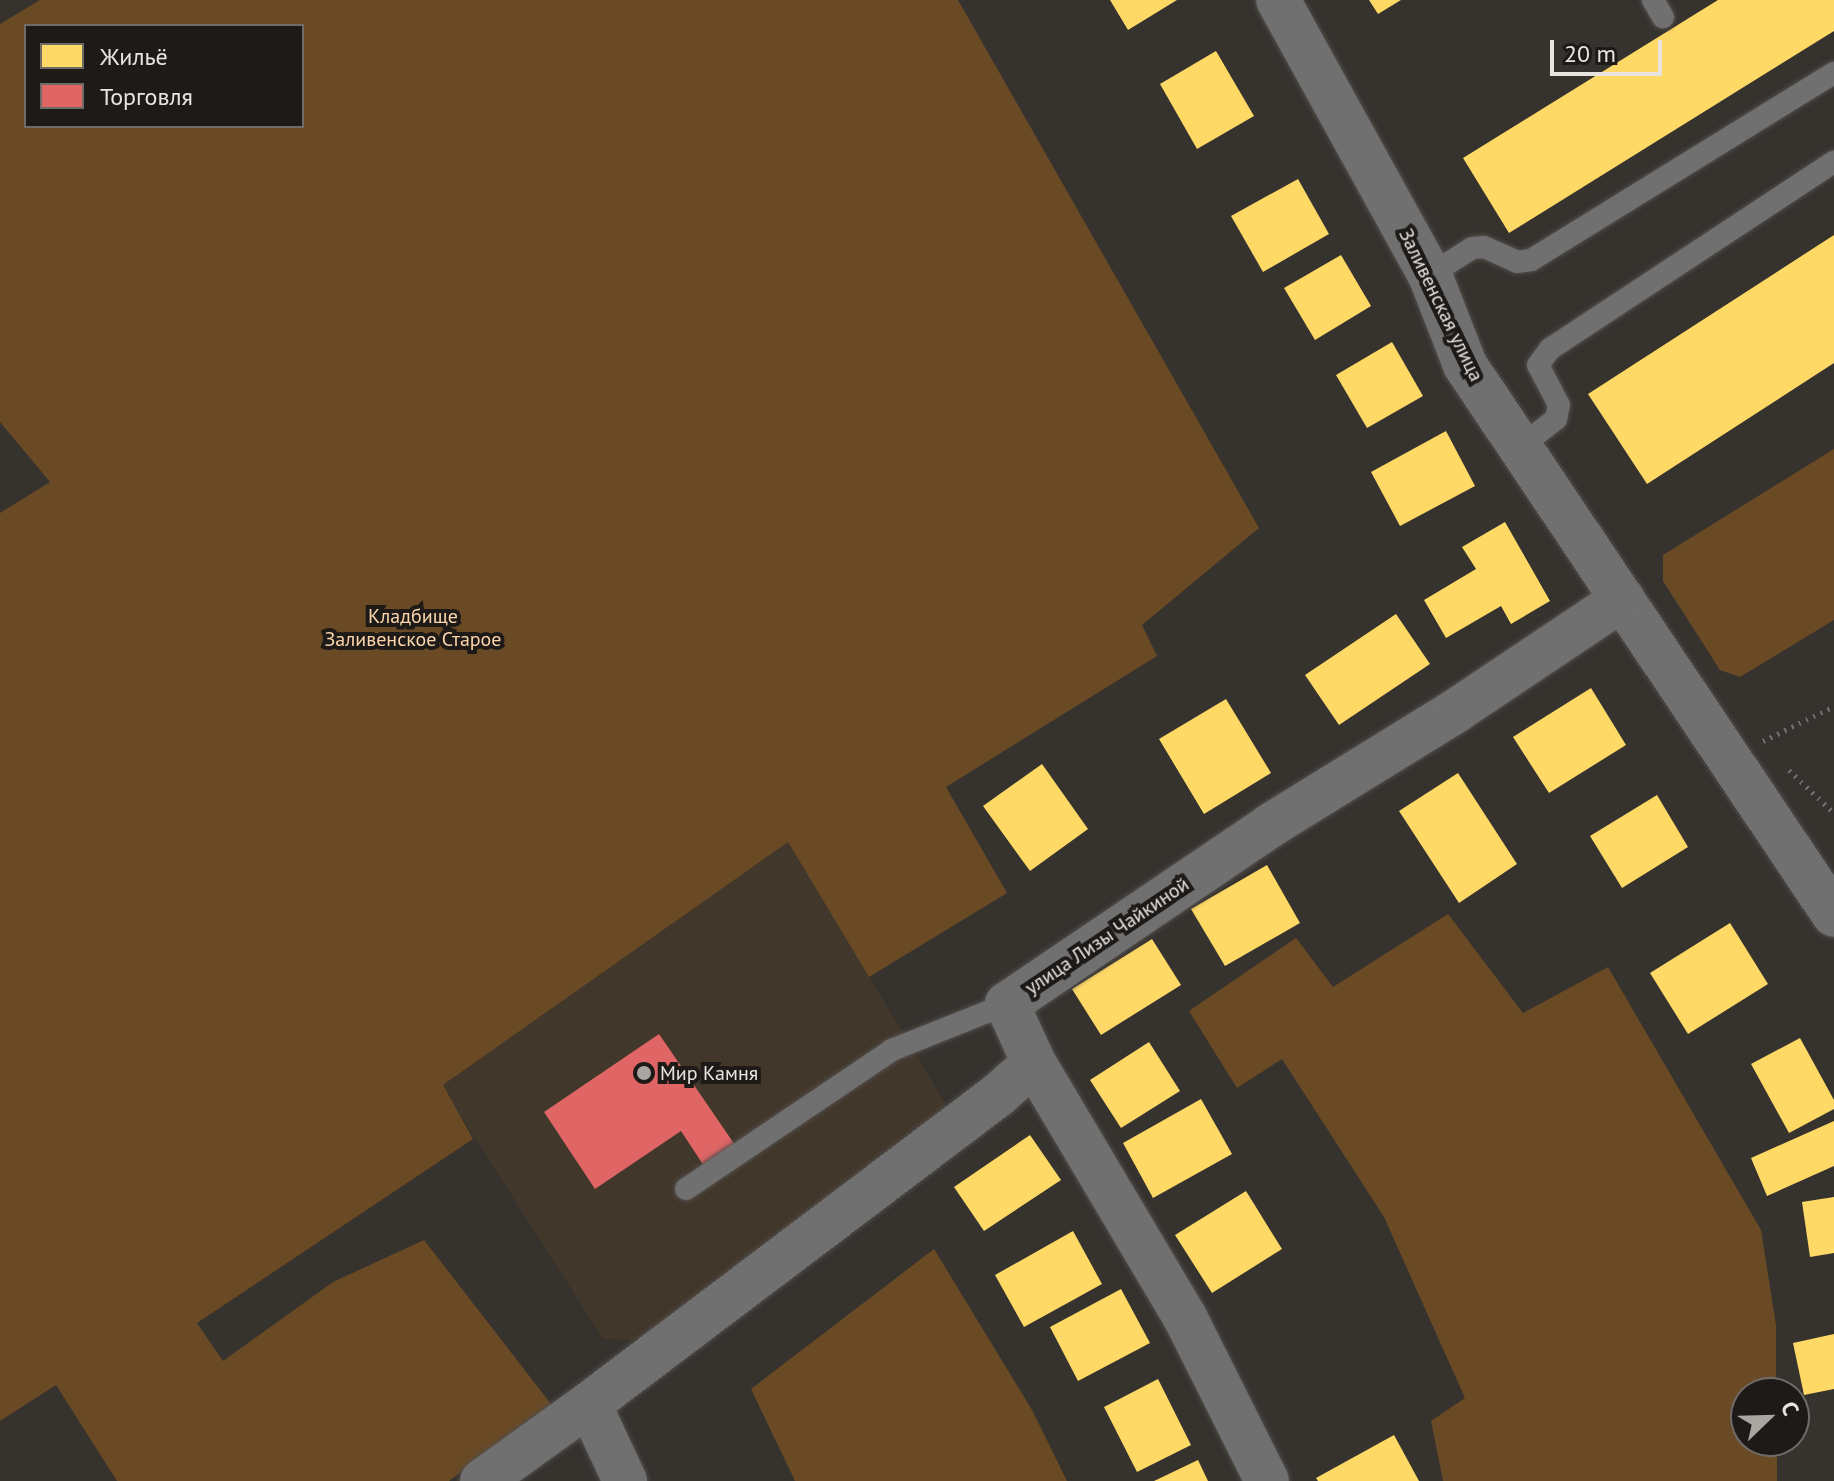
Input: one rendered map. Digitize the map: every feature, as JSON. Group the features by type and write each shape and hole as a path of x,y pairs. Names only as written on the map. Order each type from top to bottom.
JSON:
{"street":[{"name":"Заливенская улица","path":"1278,0 1430,275 1465,365 1834,915"},
{"name":"улица Лизы Чайкиной","path":"1267,1481 1186,1319 1034,1063 1007,1004 1271,825 1454,712 1623,599"},
{"path":"482,1481 589,1404 998,1095 1034,1063"},
{"path":"589,1404 625,1481"}],"lane":[{"path":"1430,275 1472,248 1484,247 1517,262 1531,260 1834,73"},
{"path":"1520,447 1556,419 1559,405 1538,365 1550,349 1834,162"},
{"path":"686,1189 892,1050 1007,1004"}],"path":[{"path":"1760,742 1834,706"}],"shaded area":[{"path":"788,842 953,1116 637,1340 603,1339 442,1086"}],"green space":[{"name":"Кладбище Заливенское Старое","path":"40,0 958,0 1259,528 1142,625 1157,656 946,787 1007,893 869,977 788,842 443,1085 473,1139 197,1323 223,1361 333,1282 424,1240 551,1404 449,1481 117,1481 56,1385 0,1421 0,513 50,482 0,422 0,24"},
{"path":"1834,449 1834,620 1740,677 1720,670 1663,581 1663,555"},
{"path":"1448,914 1523,1013 1608,967 1761,1230 1776,1325 1776,1377 1730,1377 1730,1457 1777,1457 1777,1481 1443,1481 1431,1421 1465,1398 1384,1217 1282,1059 1237,1088 1189,1011 1296,938 1333,987"},
{"path":"934,1249 1032,1410 1067,1481 795,1481 751,1389"}],"building: Жильё":[{"path":"1110,0 1177,0 1128,30"},
{"path":"1369,0 1401,0 1378,14"},
{"path":"1718,0 1834,0 1834,31 1509,233 1463,158"},
{"path":"1216,51 1254,116 1197,149 1160,84"},
{"path":"1298,179 1329,234 1263,272 1231,216"},
{"path":"1834,235 1834,363 1647,484 1588,394"},
{"path":"1341,255 1371,306 1315,340 1284,288"},
{"path":"1392,342 1423,396 1367,428 1336,375"},
{"path":"1446,431 1475,486 1400,526 1371,472"},
{"path":"1505,522 1550,601 1511,624 1501,606 1446,638 1424,600 1476,569 1462,547"},
{"path":"1396,614 1430,664 1339,725 1305,675"},
{"path":"1591,688 1626,745 1549,793 1513,737"},
{"path":"1226,699 1271,773 1204,814 1159,739"},
{"path":"1042,764 1088,829 1030,871 983,806"},
{"path":"1458,773 1517,864 1459,903 1399,811"},
{"path":"1657,795 1688,847 1622,888 1590,836"},
{"path":"1267,865 1300,923 1225,966 1191,909"},
{"path":"1730,923 1768,984 1688,1034 1650,973"},
{"path":"1152,939 1181,985 1101,1035 1072,989"},
{"path":"1800,1038 1834,1100 1834,1109 1789,1133 1751,1064"},
{"path":"1149,1042 1180,1091 1121,1128 1090,1080"},
{"path":"1201,1099 1232,1154 1153,1198 1123,1143"},
{"path":"1834,1121 1834,1166 1767,1196 1751,1158"},
{"path":"1030,1135 1061,1180 984,1231 954,1187"},
{"path":"1246,1191 1282,1249 1212,1293 1175,1235"},
{"path":"1834,1197 1834,1253 1810,1257 1802,1202"},
{"path":"1073,1231 1102,1284 1024,1327 995,1275"},
{"path":"1121,1289 1150,1343 1078,1381 1050,1327"},
{"path":"1834,1334 1834,1389 1810,1394 1810,1377 1800,1377 1793,1343"},
{"path":"1158,1379 1191,1445 1137,1472 1104,1407"},
{"path":"1394,1435 1419,1481 1318,1481 1316,1478"},
{"path":"1198,1460 1208,1481 1154,1481"}],"building: Торговля":[{"name":"Мир Камня","path":"659,1034 735,1145 704,1166 681,1131 595,1189 544,1112"}],"place":[{"name":"Мир Камня","path":"644,1073"}]}
